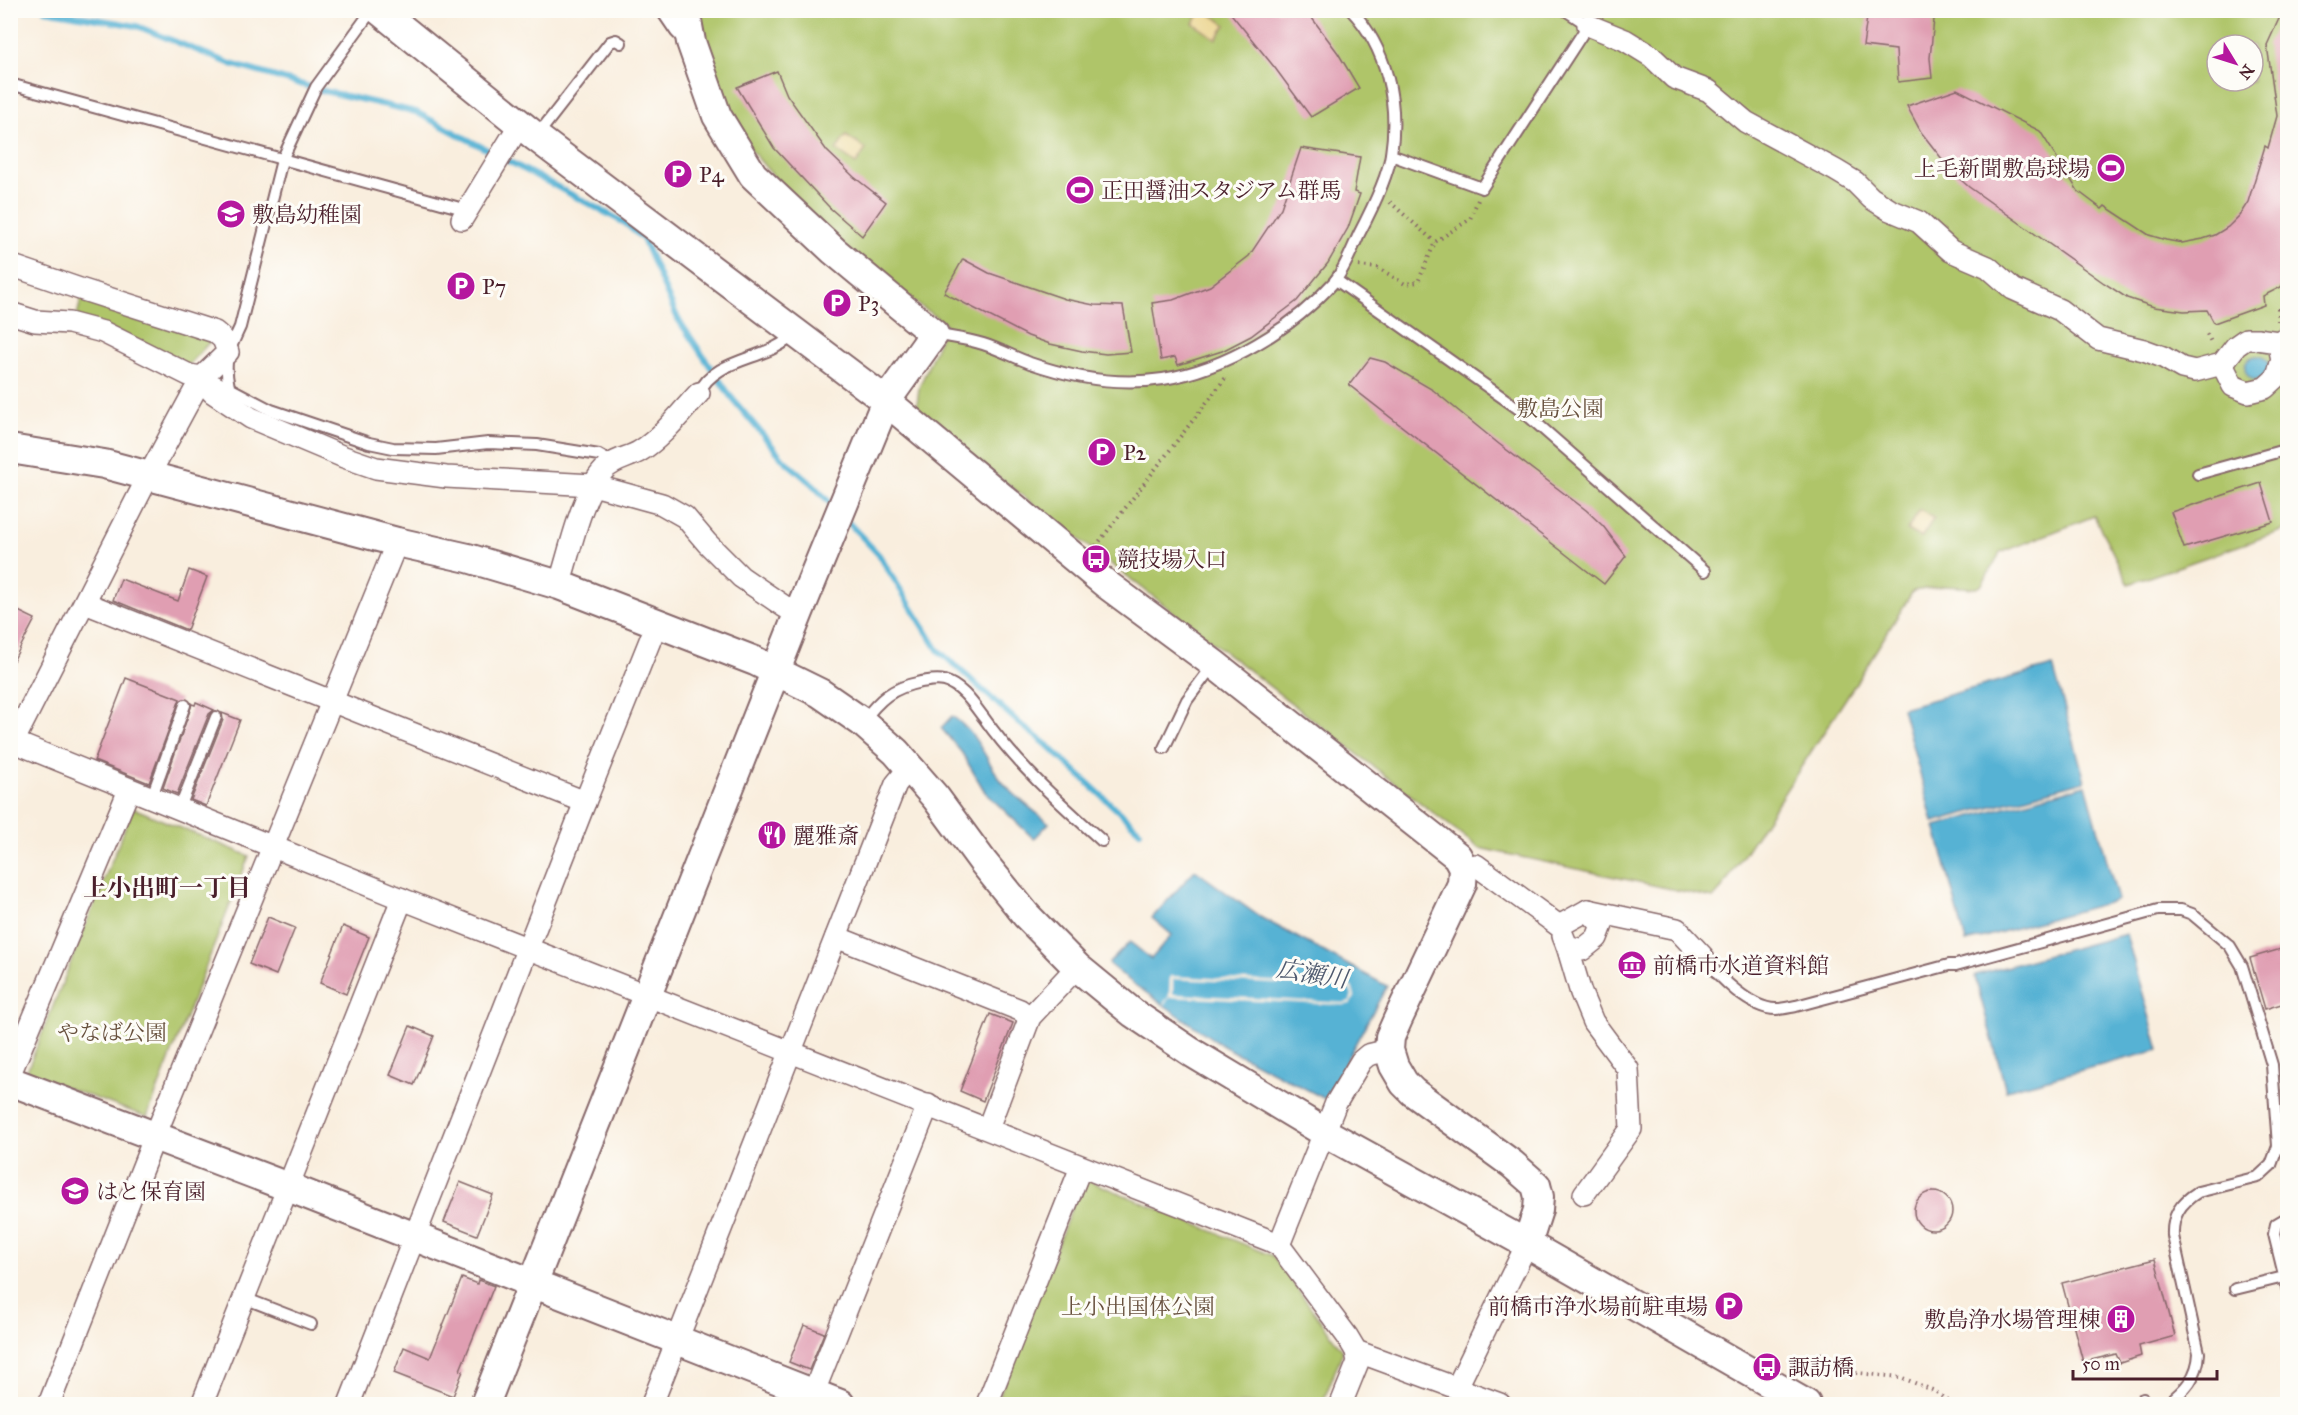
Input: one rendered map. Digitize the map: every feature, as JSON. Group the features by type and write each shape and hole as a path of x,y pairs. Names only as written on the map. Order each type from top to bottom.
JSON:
{"street":[{"path":"379,10 528,130 886,401 1106,584 1214,664 1450,850 1462,862 1464,875 1459,891 1390,1037 1389,1050 1398,1075 1413,1092 1512,1164 1536,1185 1539,1197 1538,1210 1527,1244 1457,1387"},
{"path":"485,1404 776,670 886,401 934,334 834,251 753,175 717,116 691,42 685,10"},
{"path":"1588,25 1625,40 1651,56 1674,78 1709,91 1746,122 1855,182 1871,198 1890,210 1919,222 1951,251 1988,267 2013,289 2060,310 2098,339 2163,357 2182,368 2195,371 2222,364 2236,346 2246,339 2283,339 2282,359 2277,377 2265,388 2248,392 2233,386 2222,364"},
{"path":"465,215 528,130"},
{"path":"10,265 215,332 222,339 228,352 212,392 251,418 344,457 375,468 447,477 593,485 662,504 685,517 706,543 741,577 785,607"},
{"path":"10,313 35,321 69,323 103,332 189,375 216,385"},
{"path":"216,385 148,477 12,745 988,1128 1279,1245 1356,1351 1358,1362 1341,1404"},
{"path":"559,585 587,497 603,471 612,463 646,446 705,385"},
{"path":"10,449 104,464 397,542 468,558 559,585 776,670 820,693 862,722 910,767 1012,897 1077,967 1133,1013 1324,1132 1527,1244 1806,1404"},
{"path":"49,1404 155,1136 397,542"},
{"path":"85,603 585,802"},
{"path":"349,1404 657,623"},
{"path":"652,1404 896,784 910,767"},
{"path":"10,1074 129,790"},
{"path":"1476,865 1558,926 1593,1022 1628,1069 1631,1129 1584,1194"},
{"path":"201,1404 402,899"},
{"path":"1558,926 1588,910 1677,929 1704,957"},
{"path":"1567,946 1582,950 1597,939 1602,925 1588,910"},
{"path":"836,937 1020,1010 1030,1017"},
{"path":"988,1128 1030,1017 1077,967"},
{"path":"1279,1245 1336,1103 1361,1061 1368,1055 1389,1050"},
{"path":"10,1081 288,1187 677,1340 811,1399 840,1404"},
{"path":"811,1399 928,1105"},
{"path":"987,1404 1081,1167"},
{"path":"1356,1351 1500,1404"}],"lane":[{"path":"228,352 240,327 282,160 316,87 372,10"},
{"path":"661,10 676,32 691,42"},
{"path":"1391,155 1482,188 1588,25 1565,10"},
{"path":"934,334 983,344 1057,372 1107,381 1137,382 1166,378 1210,366 1266,340 1305,310 1338,275 1378,192 1391,155 1394,101 1387,70 1355,12"},
{"path":"528,130 610,42 616,40 621,43"},
{"path":"10,84 282,160 465,215"},
{"path":"1338,275 1526,414 1705,571"},
{"path":"705,385 730,365 783,345 796,332"},
{"path":"216,385 271,410 369,443 393,448 436,449 489,443 537,445 599,455 612,463"},
{"path":"2198,474 2288,449"},
{"path":"1164,748 1187,700 1214,664"},
{"path":"862,722 886,695 905,685 935,680 952,685 974,705 1026,769 1102,841"},
{"path":"151,799 185,705"},
{"path":"179,810 216,717"},
{"path":"1704,957 1742,995 1766,1008 1776,1010 1948,965 1956,965 2158,910 2181,910 2192,914 2230,946 2242,966 2272,1065 2278,1146 2271,1165 2258,1177 2198,1192 2189,1197 2177,1212 2173,1236 2199,1353 2196,1374 2180,1394 2167,1404"},
{"path":"2288,1218 2276,1224 2274,1234 2288,1291"},
{"path":"2235,1289 2284,1277"},
{"path":"244,1298 311,1323"}],"path":[{"path":"1338,275 1359,266 1378,268 1405,284 1418,282 1435,243 1470,219 1482,188"},
{"path":"1378,192 1435,243"},
{"path":"1094,548 1227,376 1229,368 1227,358"},
{"path":"1820,1353 1846,1371 1900,1377 1935,1391 1951,1404"}],"green space":[{"name":"敷島公園","path":"693,11 2287,11 2287,529 2129,584 2094,516 2000,553 1981,586 1976,588 1944,586 1913,591 1854,686 1722,888 1713,898 1479,848 922,418 917,404 919,388 946,324 897,290 802,210 750,149 728,116"},
{"path":"82,296 213,338 186,368 76,319"},
{"name":"やなば公園","path":"133,808 249,856 147,1117 26,1073"},
{"name":"上小出国体公園","path":"1083,1178 1273,1256 1343,1351 1322,1404 996,1404"}],"sand":[{"path":"1202,11 1206,11 1226,25 1216,39 1193,23"},
{"path":"846,136 866,149 856,164 836,150"},
{"path":"1920,510 1934,518 1921,538 1907,530"}],"water":[{"path":"2257,356 2265,360 2269,368 2265,376 2257,380 2249,376 2245,368 2249,360"},
{"path":"2053,666 2085,781 1933,822 1902,708"},
{"path":"952,716 968,730 1005,785 1049,823 1034,839 985,792 962,753 941,728"},
{"path":"2086,785 2118,900 1966,942 1935,826"},
{"name":"広瀬川","path":"1195,870 1260,917 1387,986 1325,1099 1223,1046 1110,965 1109,963 1130,942 1151,959 1172,935 1152,918"},
{"path":"2126,934 2159,1050 2006,1090 1976,975"}],"pier":[{"path":"1170,976 1344,985 1352,987 1355,997 1350,1004 1343,1005 1170,997 1164,1005 1169,996","holes":["1173,979 1344,987 1350,990 1352,995 1350,1001 1345,1003 1173,994"]}],"building":[{"path":"1228,10 1306,10 1338,53 1359,88 1311,117"},
{"path":"1868,10 1935,10 1930,58 1932,78 1898,82 1896,50 1863,46"},
{"path":"2283,10 2288,10 2288,277 2281,287 2263,296 2264,305 2214,323 2207,310 2184,311 2154,307 2127,298 2104,283 1969,187 1953,173 1921,132 1907,106 1957,89 2040,131 2078,191 2102,209 2105,206 2149,235 2182,243 2203,239 2228,227 2239,216 2248,202 2265,146 2268,148 2277,116 2267,45"},
{"path":"777,71 787,95 827,151 854,177 886,202 862,236 830,208 774,148 737,87"},
{"path":"1301,148 1360,157 1354,192 1360,194 1348,228 1328,263 1297,301 1251,336 1222,351 1178,365 1175,357 1161,360 1152,303 1173,300 1210,286 1249,256 1281,208"},
{"path":"963,259 989,273 1065,299 1094,305 1123,306 1131,352 1106,354 1050,344 1028,336 944,293"},
{"path":"1370,358 1385,362 1433,390 1586,510 1603,526 1626,556 1604,584 1349,385"},
{"path":"2261,483 2273,522 2184,548 2171,512"},
{"path":"189,570 207,577 187,630 113,600 121,579 178,601"},
{"path":"10,607 35,619 10,667"},
{"path":"126,678 180,699 149,783 94,761"},
{"path":"196,702 214,710 209,714 177,794 163,788 192,704 195,705"},
{"path":"222,713 240,720 206,806 191,800 223,720"},
{"path":"268,917 295,928 276,975 249,964"},
{"path":"343,926 369,937 346,994 320,983"},
{"path":"2288,947 2288,1002 2265,1009 2250,958"},
{"path":"990,1014 1013,1023 983,1101 960,1091"},
{"path":"410,1026 434,1036 414,1085 390,1075"},
{"path":"460,1182 493,1195 477,1235 444,1222"},
{"path":"1933,1192 1947,1197 1952,1211 1947,1225 1933,1230 1919,1225 1914,1211 1919,1197"},
{"name":"敷島浄水場管理棟","path":"2155,1259 2175,1336 2139,1346 2141,1356 2120,1363 2116,1354 2083,1362 2062,1283"},
{"path":"462,1278 477,1284 478,1280 494,1286 460,1370 463,1371 453,1396 394,1373 404,1347 430,1358"},
{"path":"804,1325 824,1333 809,1370 789,1362"}],"waterway":[{"path":"45,10 137,26 231,64 324,91 416,112 625,223 643,239 678,319 731,397 784,460 835,508"},
{"path":"846,520 879,555 938,650 1019,723 1047,745 1140,831"}],"place":[{"name":"上毛新聞敷島球場","path":"2111,168"},
{"name":"P4","path":"678,174"},
{"name":"正田醤油スタジアム群馬","path":"1080,190"},
{"name":"敷島幼稚園","path":"231,214"},
{"name":"P7","path":"461,286"},
{"name":"P3","path":"837,303"},
{"name":"P2","path":"1102,452"},
{"name":"競技場入口","path":"1096,559"},
{"name":"麗雅斎","path":"772,835"},
{"name":"前橋市水道資料館","path":"1632,965"},
{"name":"はと保育園","path":"75,1191"},
{"name":"前橋市浄水場前駐車場","path":"1729,1306"},
{"name":"敷島浄水場管理棟","path":"2121,1319"},
{"name":"諏訪橋","path":"1767,1367"}],"district":[{"name":"上小出町一丁目","path":"167,888"}]}
